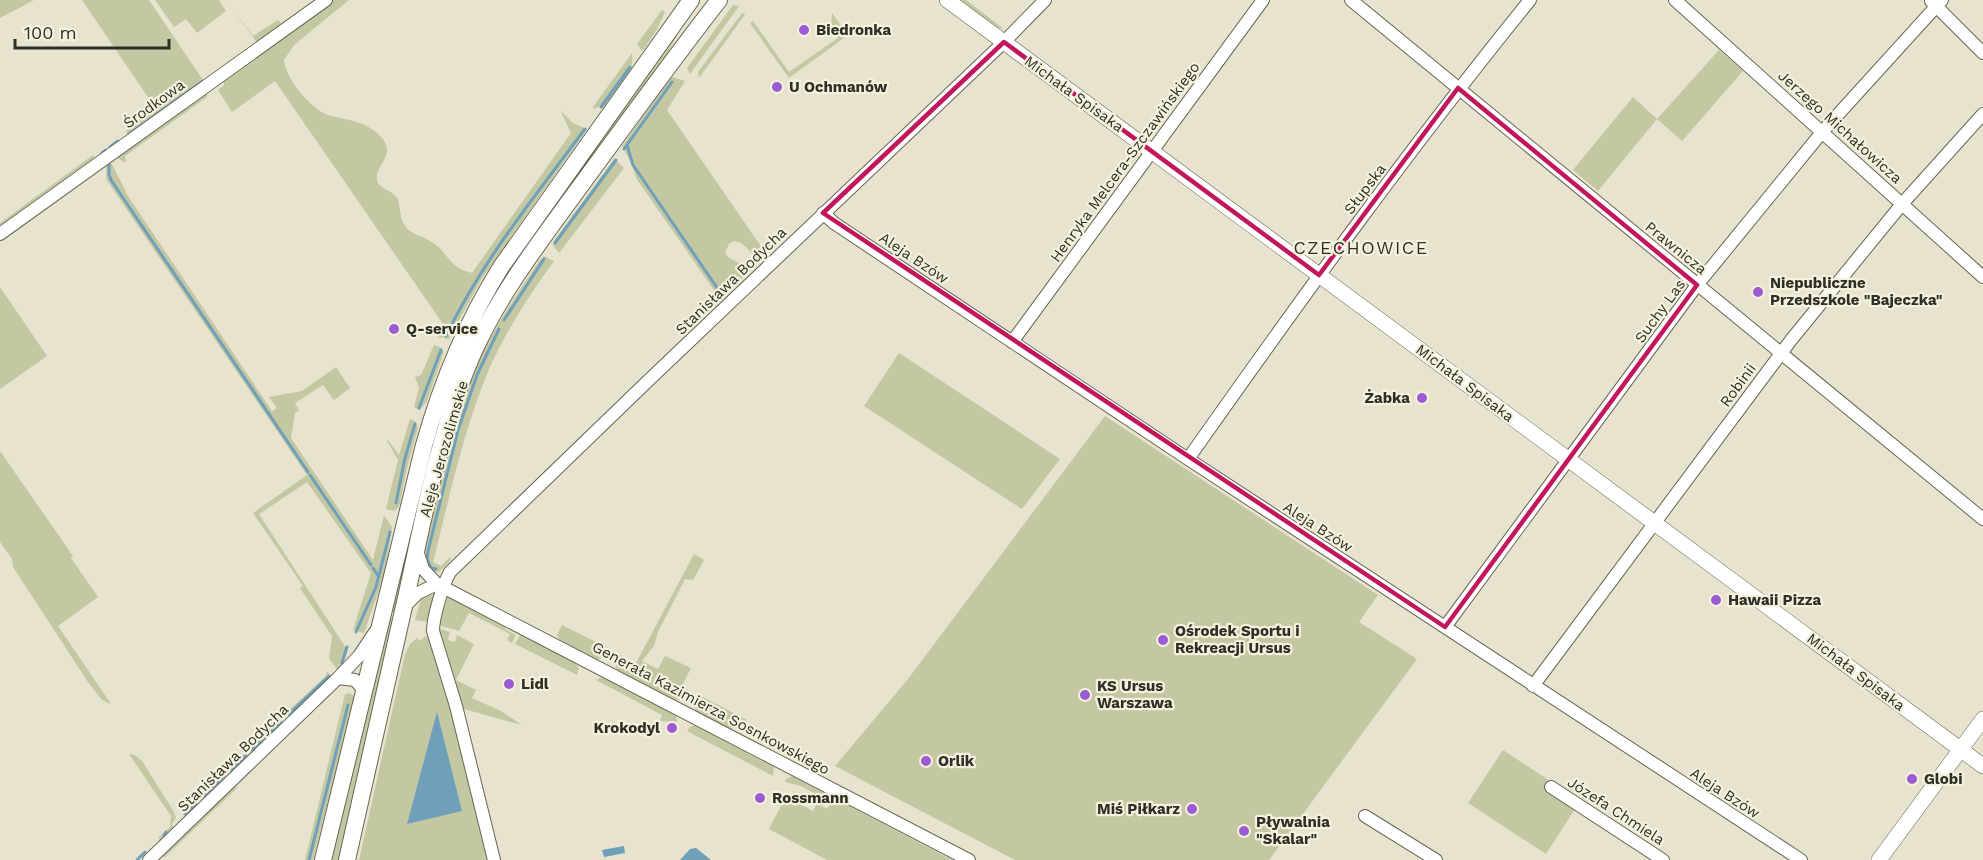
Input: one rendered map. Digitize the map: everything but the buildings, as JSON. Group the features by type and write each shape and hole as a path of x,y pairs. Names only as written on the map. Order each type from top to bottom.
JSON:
{"main road":[{"name":"Aleje Jerozolimskie","path":"323,860 431,420 446,376 470,322 501,267 691,0"},
{"name":"Aleje Jerozolimskie","path":"347,860 416,549 444,436 472,356 495,311 538,243 719,0"}],"street":[{"name":"Środkowa","path":"0,234 326,0"},
{"name":"Michała Spisaka","path":"947,0 1983,766"},
{"name":"Stanisława Bodycha","path":"441,586 456,565 1004,42 1045,0"},
{"name":"Henryka Melcera-Szczawińskiego","path":"1012,342 1263,0"},
{"name":"Prawnicza","path":"1351,0 1983,519"},
{"name":"Słupska","path":"1188,459 1319,275 1458,88 1530,0"},
{"name":"Jerzego Michałowicza","path":"1675,0 1983,277"},
{"name":"Suchy Las","path":"1444,627 1697,285 1823,131 1936,2"},
{"path":"1936,2 1983,53"},
{"name":"Robinii","path":"1533,686 1781,353 1902,204 1983,114"},
{"name":"Aleja Bzów","path":"824,213 834,223 1188,459 1801,860"},
{"name":"Generała Kazimierza Sosnkowskiego","path":"416,549 423,569 441,586 969,860"},
{"path":"404,608 418,593 441,586 433,631 456,706 494,860"},
{"name":"Stanisława Bodycha","path":"149,860 339,678 359,656 382,621"},
{"path":"339,678 355,680 365,692"},
{"path":"1879,860 1983,719"},
{"name":"Józefa Chmiela","path":"1551,787 1663,860"},
{"path":"1365,816 1436,860"}],"highlighted area":[{"path":"1004,42 1319,275 1458,88 1697,285 1445,627 823,213"}],"green space":[{"path":"0,0 34,0 0,18"},
{"path":"82,0 149,0 205,83 129,137 126,131 156,109"},
{"path":"155,0 219,0 226,11 197,33 186,19 174,27"},
{"path":"226,0 253,36 278,20 283,25 258,44"},
{"path":"331,0 349,0 294,45 284,60 285,67 300,92 321,112 364,125 382,138 387,150 377,175 378,183 397,198 401,218 406,228 435,244 459,268 472,273 571,133 560,110 573,123 587,129 481,280 449,339 437,337 443,324 275,81 232,112 218,90 224,85 224,80"},
{"path":"960,0 966,0 1004,29 997,27"},
{"path":"733,5 739,6 690,74 687,68"},
{"path":"662,10 665,12 656,31 641,50 637,44"},
{"path":"742,13 745,14 744,16 699,78 698,72"},
{"path":"832,13 848,35 789,78 750,23 753,21 789,72 838,38 831,27"},
{"path":"678,34 661,65 493,302 396,613 390,611 427,458 454,372 505,272"},
{"path":"1719,50 1743,71 1682,141 1657,119"},
{"path":"632,53 631,68 623,82 603,108 600,106 594,109 593,107"},
{"path":"673,77 685,81 667,110 767,255 760,262 739,242 734,241 729,244 725,253 727,256 751,270 718,300 718,296 636,178 622,146 669,79"},
{"path":"204,90 207,97 125,156 126,163 117,158 116,156"},
{"path":"1633,97 1657,119 1598,191 1573,170"},
{"path":"93,155 96,160 0,230 0,223"},
{"path":"614,159 624,168 559,253 553,242"},
{"path":"107,162 112,164 128,196 272,411 277,408 269,397 302,391 336,367 350,388 334,400 323,385 295,403 299,410 295,413 291,438 373,560 384,515 392,527 385,573 364,633 353,630 371,573 307,482 259,514 346,648 343,663 337,669 329,659 332,636 300,588 303,586 253,513 307,475 106,179"},
{"path":"544,256 554,261 519,312 504,339 490,367 472,414 433,562 441,566 450,557 451,560 439,572 430,571 425,562 426,542 460,409 476,367 497,326"},
{"path":"0,287 47,356 0,389"},
{"path":"434,345 440,347 444,352 427,401 420,410 414,407 419,388 415,377 421,375"},
{"path":"899,353 1060,459 1022,509 864,406"},
{"name":"Ośrodek Sportu i Rekreacji Ursus","path":"1105,416 1378,595 1359,622 1417,659 1269,860 1015,860 835,766 908,679"},
{"path":"410,419 416,422 418,428 400,503 394,511 386,509 398,460 387,439 399,455"},
{"path":"0,451 73,556 71,558 98,597 58,626 111,704 102,700 88,682 13,567 12,559 0,542"},
{"path":"694,554 704,560 693,580 685,579 658,632 654,646 642,661 658,669 665,656 691,668 682,686 688,690 687,692 681,699 674,700 617,671 615,660 618,654 636,663"},
{"path":"434,594 438,596 430,622 415,620 421,599"},
{"path":"448,597 506,627 505,629 516,635 512,643 507,640 510,634 469,613 459,631 438,625"},
{"path":"388,617 394,619 339,860 332,860"},
{"path":"562,625 610,649 597,660 560,640 557,635"},
{"path":"437,628 450,632 448,640 455,642 457,635 474,644 456,680 476,690 472,698 501,711 522,725 464,709"},
{"path":"520,635 575,663 579,668 577,675 515,644"},
{"path":"429,636 436,650 488,860 359,860 405,654 410,644 417,638 420,641"},
{"path":"327,671 330,676 289,715 286,713 326,676"},
{"path":"605,678 676,715 677,722 660,721 662,715 596,680"},
{"path":"345,694 355,696 313,860 305,860"},
{"path":"697,694 747,720 742,726 731,729 698,713 693,706"},
{"path":"695,725 774,767 773,776 687,731"},
{"path":"1503,750 1550,781 1545,789 1575,809 1546,854 1468,803"},
{"path":"129,754 135,755 142,761 174,812 176,818 172,824 173,827 160,840 158,838 170,827 171,816"},
{"path":"792,776 952,860 827,860 769,829 784,800 796,806 798,803 813,811 817,803 827,809 831,803 801,786 785,782"},
{"path":"234,787 238,787 164,858 163,853"}],"water":[{"path":"437,712 462,811 407,824"},
{"path":"624,846 625,853 604,857 602,850"},
{"path":"696,848 711,860 680,860 690,849"}],"waterway":[{"path":"601,107 630,67"},
{"path":"129,134 203,81"},
{"path":"624,149 672,82"},
{"path":"446,336 460,308 493,255 585,129"},
{"path":"110,147 118,141"},
{"path":"627,145 633,165 722,295"},
{"path":"102,153 106,150"},
{"path":"555,243 616,160"},
{"path":"109,165 111,180 308,472"},
{"path":"504,320 544,259"},
{"path":"436,569 431,568 427,559 428,551 458,430 477,375 499,329"},
{"path":"419,408 441,350"},
{"path":"396,503 415,424"},
{"path":"310,475 371,565"},
{"path":"356,632 376,587 390,532"},
{"path":"373,568 379,577"},
{"path":"342,663 347,647"},
{"path":"289,714 329,676"},
{"path":"309,860 348,705"},
{"path":"265,737 281,722"},
{"path":"252,750 263,739"},
{"path":"231,770 246,755"},
{"path":"213,787 224,776"},
{"path":"204,796 210,790"},
{"path":"185,814 196,804"},
{"path":"137,860 145,852"}],"place":[{"name":"Biedronka","path":"804,30"},
{"name":"U Ochmanów","path":"777,87"},
{"name":"Niepubliczne Przedszkole \"Bajeczka\"","path":"1758,292"},
{"name":"Q-service","path":"394,329"},
{"name":"Żabka","path":"1422,398"},
{"name":"Hawaii Pizza","path":"1716,600"},
{"name":"Ośrodek Sportu i Rekreacji Ursus","path":"1163,640"},
{"name":"Lidl","path":"509,684"},
{"name":"KS Ursus Warszawa","path":"1085,695"},
{"name":"Krokodyl","path":"672,728"},
{"name":"Orlik","path":"926,761"},
{"name":"Globi","path":"1912,779"},
{"name":"Rossmann","path":"760,798"},
{"name":"Miś Piłkarz","path":"1192,809"},
{"name":"Pływalnia \"Skalar\"","path":"1244,831"}],"district":[{"name":"CZECHOWICE","path":"1361,248"}]}
